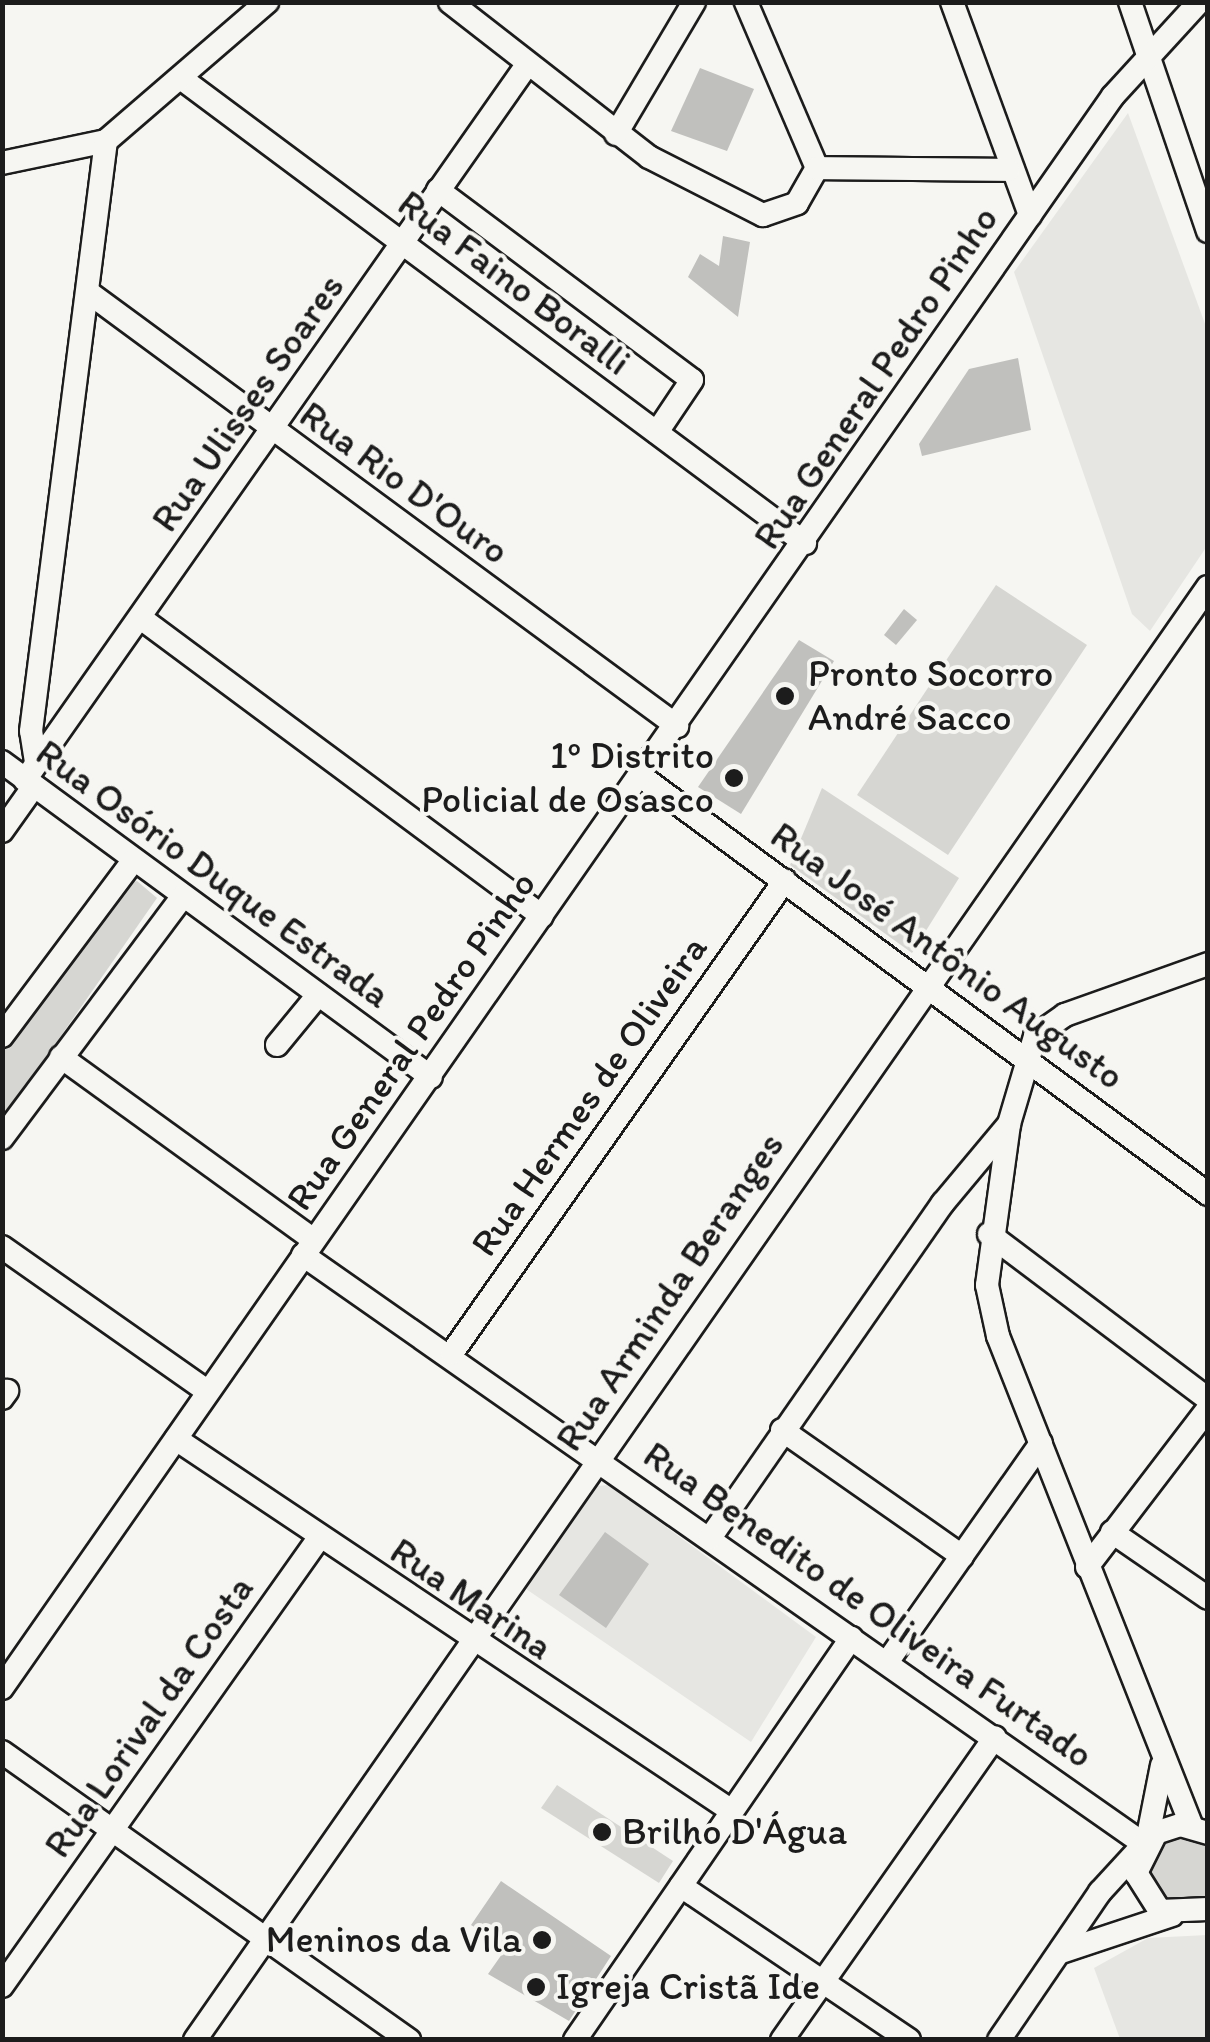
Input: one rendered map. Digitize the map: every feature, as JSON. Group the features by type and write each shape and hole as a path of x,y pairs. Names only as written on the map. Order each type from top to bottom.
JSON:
{"street":[{"path":"2,163 106,141 266,2"},
{"path":"450,2 616,134 748,214 796,202 816,168"},
{"path":"746,2 816,168"},
{"path":"952,2 1008,170 1030,216"},
{"path":"1130,2 1145,57 1208,232"},
{"name":"Rua General Pedro Pinho","path":"2,1688 642,777 1030,216 1145,57 1200,2"},
{"path":"616,134 692,3"},
{"name":"Rua Ulisses Soares","path":"2,830 52,739 142,619 270,428 527,65"},
{"name":"Rua Faino Boralli","path":"182,78 805,543"},
{"path":"32,776 31,732 41,694 92,296 106,141"},
{"path":"816,168 1008,170"},
{"path":"438,190 692,380 657,432"},
{"name":"Rua Rio D'Ouro","path":"92,296 676,726"},
{"name":"Rua Arminda Beranges","path":"195,2040 928,980 1208,586"},
{"path":"142,619 542,916"},
{"path":"41,694 52,739"},
{"name":"Rua Osório Duque Estrada","path":"2,762 32,776 134,862 431,1077"},
{"name":"Rua José Antônio Augusto","path":"642,777 1026,1052 1208,1194"},
{"path":"2,1036 134,862"},
{"name":"Rua Hermes de Oliveira","path":"452,1353 784,880"},
{"path":"2,1138 182,897"},
{"path":"1000,2040 1061,1952 1146,1843 1200,1830 1162,1765 989,1300 990,1234 1009,1124 1026,1052 1065,1014 1202,971"},
{"path":"277,1044 318,995"},
{"name":"Rua Benedito de Oliveira Furtado","path":"61,1057 308,1248 452,1353 1146,1843"},
{"path":"710,1538 782,1430 1009,1124"},
{"path":"990,1234 1208,1399"},
{"path":"2,1247 207,1391"},
{"path":"1087,1567 1208,1409"},
{"path":"782,1430 962,1556"},
{"name":"Rua Marina","path":"176,1439 470,1642 732,1811"},
{"path":"888,1661 1041,1443"},
{"path":"1112,1532 1208,1598"},
{"name":"Rua Lorival da Costa","path":"2,1986 319,1538"},
{"path":"575,2040 851,1638"},
{"path":"782,2040 995,1737"},
{"path":"2,1752 409,2040"},
{"path":"1162,1765 1140,1889 1194,1915"},
{"path":"681,1886 909,2040"},
{"path":"1061,1952 1194,1915"}],"shaded area":[{"path":"1128,113 1208,332 1207,546 1150,631 1132,614 1014,272"},
{"path":"996,585 1087,645 948,855 857,795"},
{"path":"822,788 959,878 912,953 790,865"},
{"path":"137,881 157,898 3,1119 3,1043 117,888"},
{"path":"609,1485 816,1637 751,1742 526,1589 597,1486"},
{"name":"Brilho D'Água","path":"557,1785 673,1861 659,1883 541,1808"},
{"path":"1178,1837 1207,1846 1208,1902 1167,1908 1146,1868 1157,1847"},
{"path":"1207,1935 1207,2039 1120,2039 1094,1968 1148,1938"}],"building":[{"path":"700,68 754,89 727,151 671,131"},
{"path":"723,236 750,242 738,317 688,277 700,254 719,266"},
{"path":"1018,358 1031,430 922,456 919,444 969,369"},
{"path":"904,609 917,620 896,645 884,635"},
{"path":"799,640 834,661 741,814 698,787"},
{"path":"605,1532 649,1564 606,1628 559,1595"},
{"name":"Meninos da Vila","path":"501,1881 611,1956 569,2021 488,1974 507,1947 471,1925"}],"place":[{"name":"Pronto Socorro André Sacco","path":"785,696"},
{"name":"1º Distrito Policial de Osasco","path":"734,778"},
{"name":"Brilho D'Água","path":"602,1832"},
{"name":"Meninos da Vila","path":"542,1940"},
{"name":"Igreja Cristã Ide","path":"536,1987"}]}
